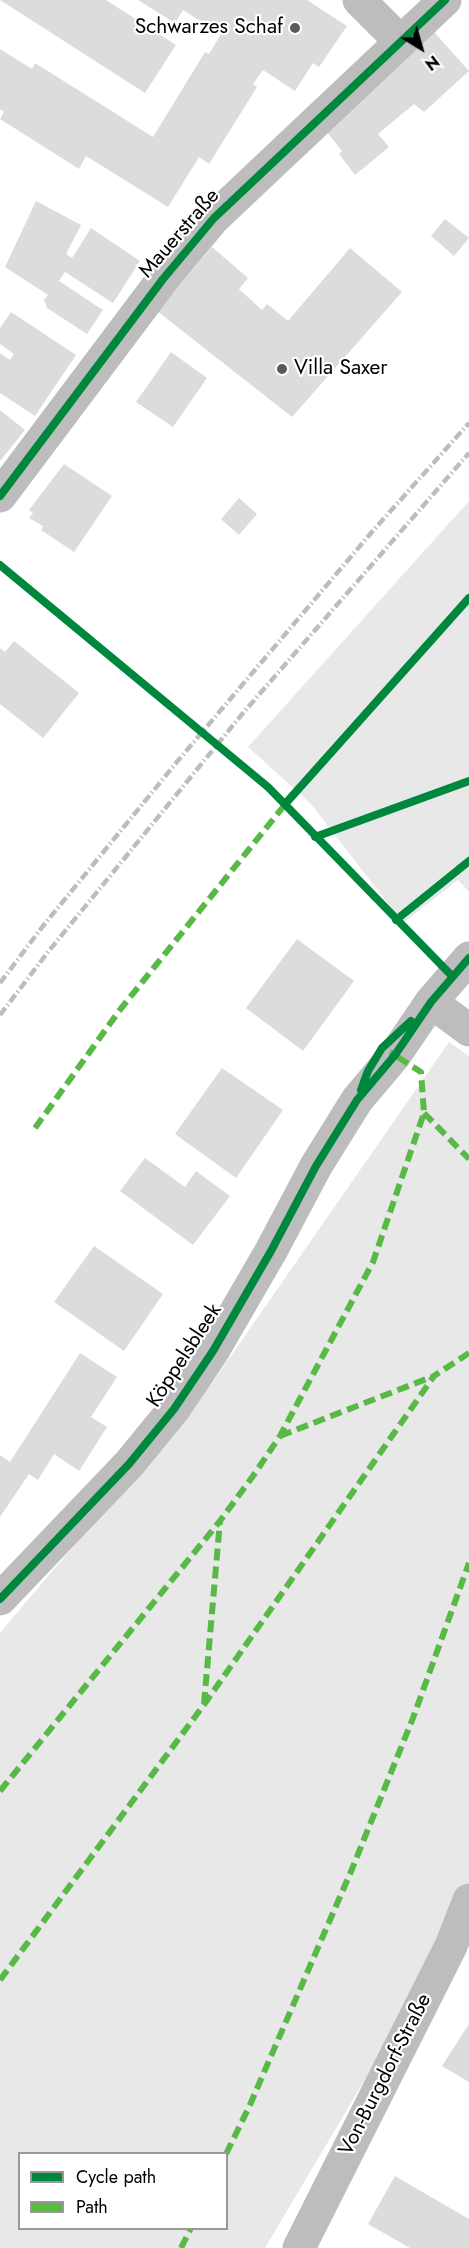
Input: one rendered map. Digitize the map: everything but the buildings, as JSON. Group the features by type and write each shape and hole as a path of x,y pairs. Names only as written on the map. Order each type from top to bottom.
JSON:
{"street":[{"path":"358,0 401,42"},
{"name":"Mauerstraße","path":"0,496 163,279 214,218 445,0"},
{"name":"Köppelsbleek","path":"0,1599 129,1464 174,1409 213,1351 271,1251 316,1166 357,1100 394,1055 431,1002 469,958"},
{"path":"431,1002 469,1030"},
{"name":"Von-Burgdorf-Straße","path":"300,2248 451,1946 469,1900"}],"shaded area":[{"path":"469,501 469,892 458,880 403,923 311,804 248,747"},
{"path":"449,1042 469,1056 469,1885 446,1943 265,2248 0,2248 0,1633 217,1376"}],"railway":[{"path":"0,983 43,926 176,763 371,533 469,423"},
{"path":"0,1015 48,952 243,713 469,453"}],"marked path":[{"path":"35,1128 119,1011 287,802"},
{"path":"0,1791 220,1521 253,1476 280,1436 373,1262 424,1113 421,1072 390,1052"},
{"path":"424,1113 469,1159"},
{"path":"0,1980 203,1706 434,1376 469,1353"},
{"path":"280,1436 434,1376"},
{"path":"204,1704 220,1521"},
{"path":"227,2152 249,2107 352,1869 413,1718 469,1563"},
{"path":"181,2248 190,2230"}],"cycle path":[{"path":"0,496 163,279 214,218 445,0"},
{"path":"0,565 268,787 452,976"},
{"path":"286,803 469,598"},
{"path":"315,837 469,781"},
{"path":"396,920 469,861"},
{"path":"0,1599 129,1464 174,1409 213,1351 271,1251 316,1166 357,1100 395,1055 431,1002 469,958"},
{"path":"361,1090 368,1071 382,1048 411,1021"}],"place":[{"name":"Schwarzes Schaf","path":"295,28"},
{"name":"Villa Saxer","path":"282,369"}]}
